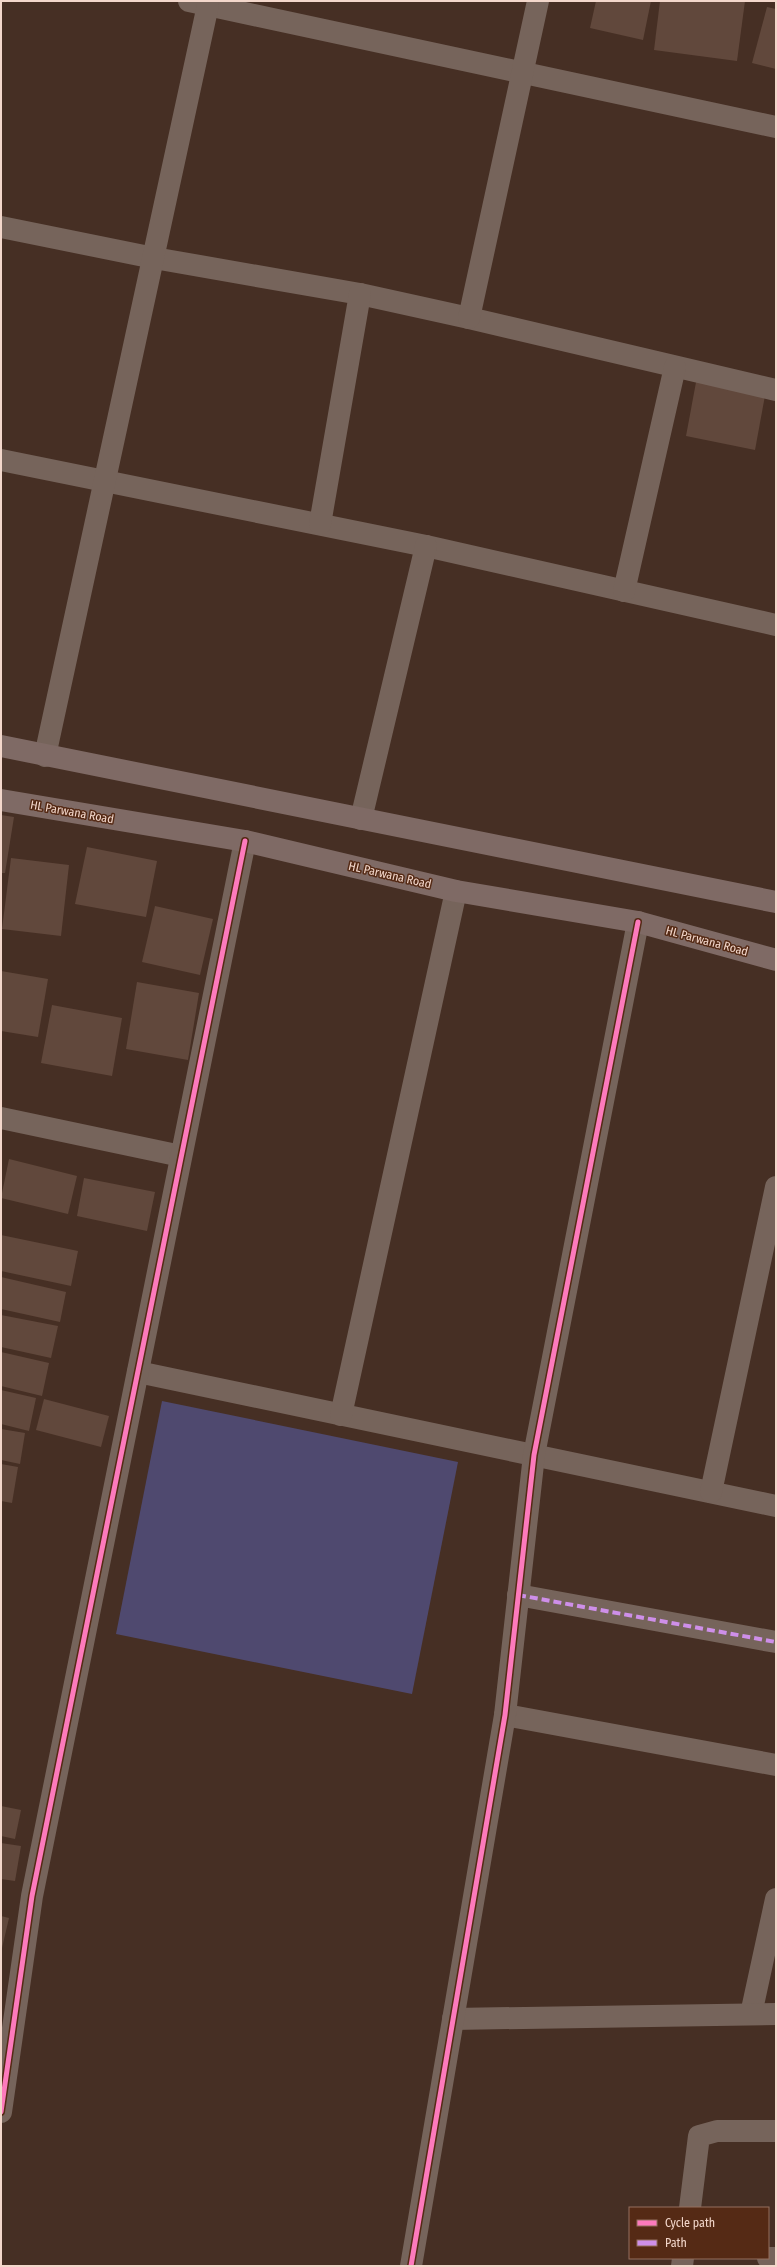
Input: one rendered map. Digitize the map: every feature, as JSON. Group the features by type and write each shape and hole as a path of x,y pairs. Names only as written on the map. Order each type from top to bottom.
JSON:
{"street":[{"path":"469,318 538,1"},
{"path":"45,756 154,258 198,3 244,7 522,72 776,127"},
{"path":"1,227 154,258 360,294 776,390"},
{"path":"320,524 360,294"},
{"path":"624,591 675,366"},
{"path":"1,460 426,546 776,625"},
{"path":"361,819 426,546"},
{"path":"1,746 776,902"},
{"name":"HL Parwana Road","path":"1,800 245,841 456,891 638,922 776,960"},
{"path":"1,2112 7,2031 32,1896 245,841"},
{"path":"341,1415 456,891"},
{"path":"411,2266 505,1715 534,1455 638,922"},
{"path":"1,1118 182,1156"},
{"path":"711,1492 776,1187"},
{"path":"138,1372 776,1506"},
{"path":"518,1595 776,1642"},
{"path":"505,1715 776,1765"},
{"path":"751,2014 776,1899"},
{"path":"453,2019 776,2014"},
{"path":"690,2207 699,2136 718,2131 776,2131"}],"shaded area":[{"path":"162,1401 458,1462 412,1694 116,1634"}],"building":[{"path":"596,1 651,1 643,40 590,28"},
{"path":"660,1 745,1 737,61 654,50"},
{"path":"767,7 776,9 776,69 752,63"},
{"path":"697,377 766,390 755,450 686,436"},
{"path":"1,815 14,817 5,873 1,873"},
{"path":"87,847 157,861 146,917 75,904"},
{"path":"11,858 69,865 61,936 2,929"},
{"path":"155,906 213,919 200,975 142,962"},
{"path":"1,971 48,979 38,1037 1,1031"},
{"path":"137,982 199,993 188,1060 126,1049"},
{"path":"52,1005 122,1018 112,1076 41,1063"},
{"path":"9,1159 77,1176 68,1214 1,1198"},
{"path":"84,1178 155,1192 147,1231 77,1216"},
{"path":"1,1235 78,1251 71,1286 1,1271"},
{"path":"1,1277 66,1292 60,1322 1,1309"},
{"path":"1,1315 58,1326 51,1358 1,1347"},
{"path":"1,1352 49,1363 42,1396 1,1386"},
{"path":"1,1390 36,1398 29,1431 1,1424"},
{"path":"44,1399 109,1416 101,1447 36,1430"},
{"path":"1,1429 25,1433 20,1464 1,1460"},
{"path":"1,1464 18,1467 12,1503 1,1501"},
{"path":"1,1806 21,1810 15,1839 1,1836"},
{"path":"1,1843 21,1846 15,1881 1,1879"},
{"path":"1,1916 9,1918 2,1948 1,1948"}],"marked path":[{"path":"518,1595 776,1642"}],"cycle path":[{"path":"1,2112 32,1896 245,841"},
{"path":"411,2266 505,1715 534,1455 638,922"}]}
